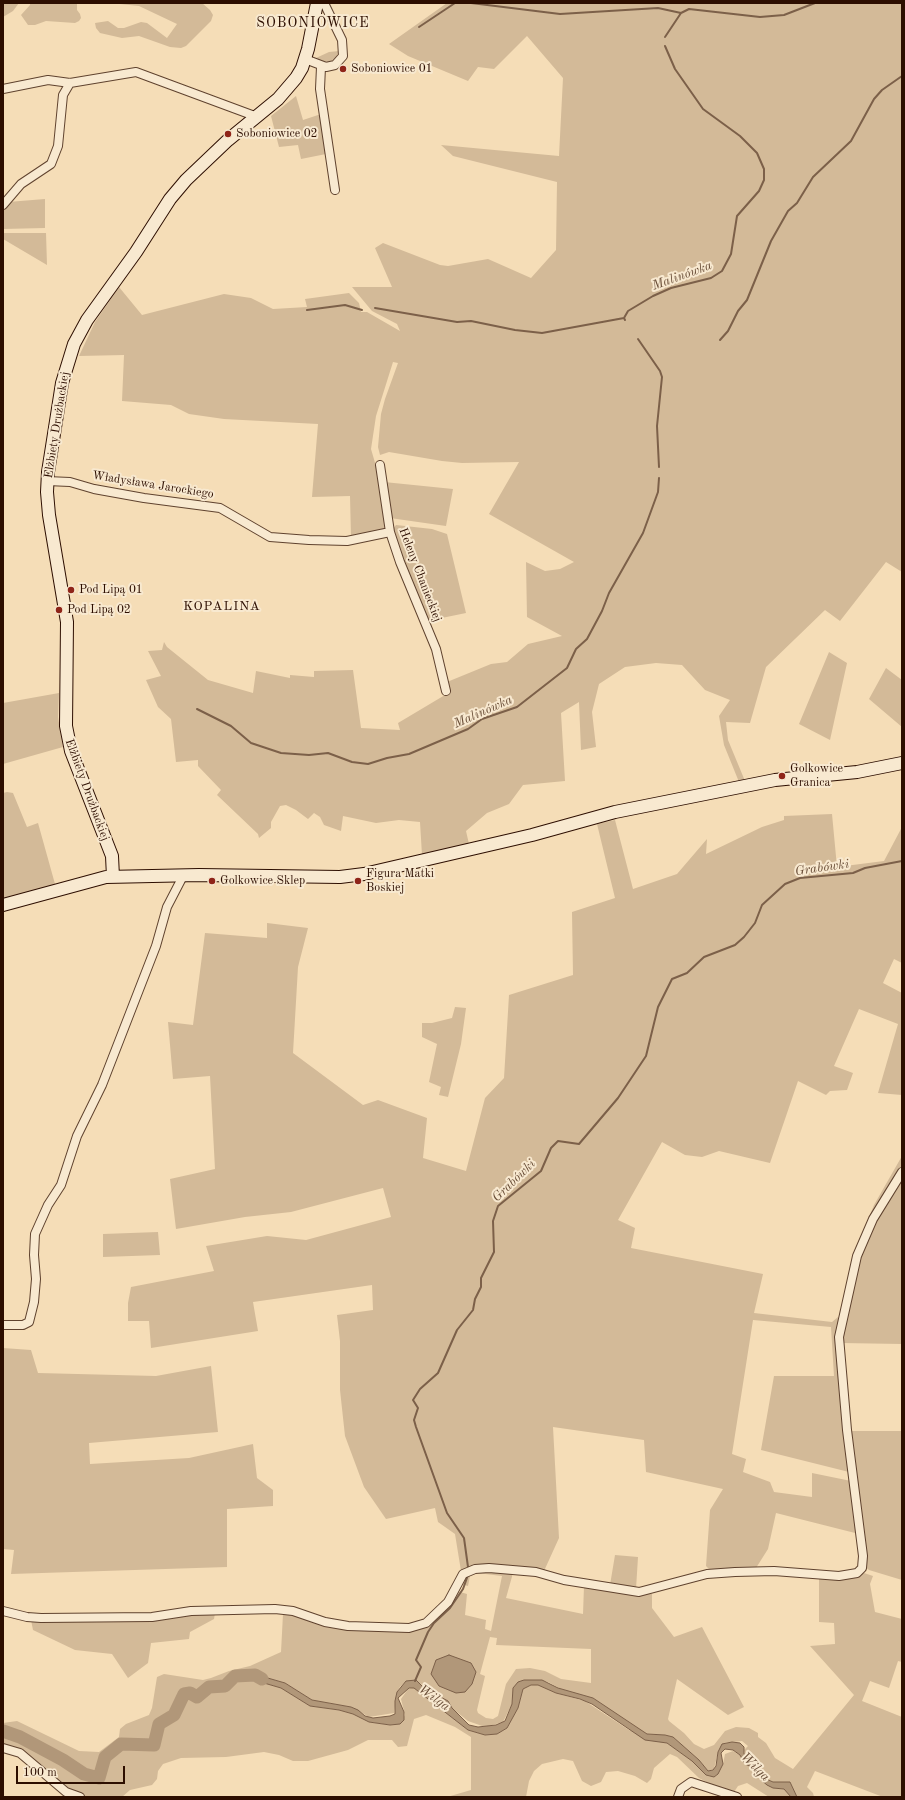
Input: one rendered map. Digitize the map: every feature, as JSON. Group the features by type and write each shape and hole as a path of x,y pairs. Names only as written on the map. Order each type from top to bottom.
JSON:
{"street":[{"name":"Elżbiety Drużbackiej","path":"114,877 112,856 80,776 67,735 65,716 67,622 49,515 47,481 62,383 69,358 80,332 97,304 136,252 175,192 228,140 285,93 302,68 312,35 317,3"},
{"path":"305,59 321,67 335,65 342,59 344,52 342,40 324,3"},
{"path":"321,67 320,89 335,190"},
{"path":"3,89 48,80 70,84 136,72 252,115 255,119"},
{"path":"3,205 21,184 51,164 58,146 62,95 70,84"},
{"name":"Heleny Chanieckiej","path":"380,465 390,532 400,562 436,649 446,691"},
{"name":"Władysława Jarockiego","path":"47,481 70,482 94,489 157,500 220,508 270,537 347,541 390,532"},
{"path":"3,905 96,879 114,877 180,875 340,876 364,874 532,835 615,812 775,780 857,772 902,763"},
{"path":"3,1325 23,1326 29,1322 34,1302 36,1279 34,1255 35,1234 48,1204 60,1185 77,1136 102,1084 156,946 167,907 180,880 180,875"},
{"path":"3,1611 27,1617 57,1618 152,1617 191,1611 275,1609 293,1611 325,1622 348,1626 409,1628 426,1623 448,1602 463,1574 475,1569 489,1568 536,1572 564,1580 639,1592 707,1574 774,1571 838,1576 857,1573 862,1568 863,1556 847,1430 839,1337 857,1256 873,1219 902,1172"},
{"path":"3,1748 20,1753 66,1792 80,1797"},
{"path":"678,1797 681,1789 691,1782 737,1797"}],"shaded area":[{"path":"3,3 19,3 13,11 3,17"},
{"path":"30,3 77,3 77,10 81,18 75,23 46,21 35,25 28,25 21,15"},
{"path":"110,3 202,3 213,15 211,21 186,46 181,48 170,47 139,36 122,38 100,33 96,28 95,23 108,21 118,28 124,28 141,22 147,23 167,38 177,24 139,6"},
{"path":"447,3 902,3 902,572 886,562 840,621 825,610 766,667 750,723 726,722 728,740 745,781 739,782 724,745 719,716 730,700 705,690 682,665 656,663 625,667 599,684 592,712 596,747 581,750 579,702 561,713 565,781 523,785 509,804 487,813 466,831 469,844 422,855 420,822 399,820 376,823 343,816 341,831 324,825 320,817 314,813 308,819 286,805 280,806 271,822 271,828 259,838 258,834 217,795 221,790 198,766 198,760 176,762 171,719 158,707 146,680 161,676 148,651 162,650 164,642 167,647 208,680 253,693 256,671 290,678 290,675 314,677 314,671 353,670 361,728 400,730 398,723 450,692 447,682 491,664 507,662 528,644 562,636 527,617 526,562 545,571 560,569 574,562 489,514 519,462 462,463 389,452 380,455 378,447 381,414 398,363 393,362 376,416 371,449 378,473 386,530 351,537 350,496 312,497 318,424 224,419 189,414 171,405 122,401 124,355 79,356 95,322 119,287 142,315 224,294 251,298 273,309 307,307 305,299 349,293 359,303 361,312 367,312 400,331 397,324 372,311 352,287 392,287 375,248 383,243 440,265 448,266 488,259 531,278 556,250 557,182 453,156 441,145 559,156 563,78 527,36 494,69 478,67 468,81 408,56 389,44"},
{"path":"339,51 336,58 330,62 323,62 316,58 329,52"},
{"path":"296,96 303,120 321,114 326,154 301,159 298,145 279,147 271,116"},
{"path":"45,199 45,228 3,229 3,211 8,202"},
{"path":"3,233 46,233 47,265 3,239"},
{"path":"384,482 453,489 446,526 390,518"},
{"path":"396,525 432,529 447,534 466,613 427,621 402,564 392,530"},
{"path":"829,652 847,663 830,740 799,724"},
{"path":"886,668 902,680 902,727 869,699"},
{"path":"59,693 58,717 63,747 3,764 3,703"},
{"path":"3,793 13,793 27,827 38,823 55,884 52,888 3,904"},
{"path":"832,814 837,867 884,861 902,827 902,963 894,959 883,983 902,993 902,1095 878,1093 898,1024 859,1009 834,1066 853,1073 847,1090 830,1091 826,1095 798,1081 770,1163 719,1151 702,1157 685,1155 662,1142 618,1220 635,1228 631,1248 763,1274 754,1313 832,1322 838,1317 839,1376 849,1472 761,1450 774,1376 834,1376 831,1327 753,1320 732,1454 746,1459 743,1472 770,1482 774,1492 812,1497 812,1473 851,1481 859,1534 776,1513 768,1549 756,1568 711,1571 706,1566 710,1510 723,1489 646,1472 644,1440 553,1427 559,1538 544,1571 461,1571 455,1534 438,1522 435,1508 386,1519 364,1487 345,1436 340,1390 340,1341 337,1315 373,1310 372,1285 253,1302 258,1331 151,1348 149,1321 128,1321 128,1303 131,1287 214,1271 206,1246 267,1236 306,1240 391,1217 383,1188 291,1212 245,1217 176,1229 170,1179 215,1169 210,1076 173,1079 168,1022 193,1025 205,933 267,938 267,923 308,928 298,967 293,1053 363,1105 378,1100 427,1118 423,1158 466,1171 485,1098 504,1078 509,995 573,975 572,912 615,898 597,824 615,820 633,889 677,874 707,839 706,854 762,827 784,820 784,816"},
{"path":"455,1007 466,1008 461,1044 448,1097 439,1095 441,1087 429,1082 437,1044 422,1037 422,1023 432,1023 452,1018"},
{"path":"902,1156 902,1167 858,1244 874,1205"},
{"path":"902,1174 902,1344 841,1343 856,1269 867,1239 890,1193"},
{"path":"158,1232 160,1255 103,1257 103,1234"},
{"path":"3,1348 31,1350 38,1373 156,1376 211,1366 218,1432 89,1443 90,1464 189,1458 253,1444 257,1478 273,1490 273,1506 227,1509 227,1567 11,1574 14,1550 3,1549"},
{"path":"848,1431 901,1431 902,1580 869,1570 863,1565"},
{"path":"615,1555 638,1557 636,1589 610,1585"},
{"path":"475,1571 513,1573 506,1598 583,1614 584,1586 637,1594 652,1594 652,1608 674,1637 702,1627 744,1707 728,1715 677,1679 668,1719 669,1721 684,1733 694,1744 704,1749 714,1745 725,1731 736,1727 749,1728 758,1733 758,1737 766,1743 775,1758 793,1769 854,1695 810,1646 835,1644 834,1623 819,1622 819,1577 861,1572 873,1576 870,1584 875,1612 902,1619 902,1662 898,1661 889,1688 870,1681 862,1701 902,1717 902,1797 883,1797 815,1771 807,1787 813,1793 814,1797 797,1797 790,1782 773,1782 766,1779 761,1773 758,1763 745,1755 744,1750 748,1746 742,1741 725,1743 718,1752 714,1769 708,1771 699,1760 673,1737 647,1734 593,1698 561,1689 548,1682 536,1680 533,1680 513,1693 512,1704 503,1722 485,1727 468,1721 453,1709 448,1701 419,1683 406,1681 400,1687 397,1692 394,1713 369,1717 351,1707 312,1700 285,1683 247,1672 247,1678 281,1688 310,1706 339,1710 353,1714 369,1722 390,1725 400,1724 405,1715 401,1699 408,1689 414,1688 468,1730 485,1735 497,1734 507,1728 518,1708 523,1689 531,1685 538,1685 556,1693 585,1701 629,1730 667,1743 692,1761 706,1775 716,1776 723,1764 725,1754 733,1751 740,1755 744,1762 754,1768 758,1776 773,1788 785,1789 791,1797 769,1797 747,1783 738,1786 734,1792 718,1788 699,1778 677,1757 670,1754 654,1768 651,1779 647,1783 635,1776 618,1771 606,1772 601,1782 591,1786 582,1781 573,1761 563,1759 542,1764 534,1771 529,1781 526,1797 447,1797 471,1790 471,1737 455,1727 426,1715 414,1719 407,1746 398,1747 392,1740 368,1740 348,1750 308,1761 293,1761 279,1755 264,1752 226,1757 181,1758 163,1764 158,1771 157,1779 152,1785 130,1790 122,1797 66,1797 28,1760 3,1748 3,1723 17,1721 79,1751 99,1752 119,1737 120,1729 126,1724 149,1715 152,1708 157,1677 164,1674 203,1680 229,1671 250,1666 281,1652 283,1614 299,1616 321,1624 418,1629 457,1591 467,1594 465,1615 486,1620 485,1629 491,1631 502,1576 477,1573 470,1576 468,1586 461,1584 466,1574","holes":["490,1637 497,1638 496,1645 591,1649 591,1683 561,1679 545,1671 530,1668 516,1669 506,1684 498,1716 493,1719 486,1718 478,1713 477,1710 485,1676 480,1674"]},
{"path":"215,1613 214,1619 190,1632 189,1639 151,1643 148,1663 128,1678 112,1654 75,1650 33,1630 31,1620"}],"water":[{"path":"449,1655 471,1663 476,1672 472,1684 465,1692 456,1693 439,1686 431,1674 436,1660"},
{"path":"247,1672 285,1683 312,1700 351,1707 358,1710 365,1716 373,1718 395,1714 397,1692 406,1681 416,1680 424,1688 448,1701 452,1708 469,1725 478,1727 496,1725 505,1721 512,1704 513,1688 518,1682 524,1680 542,1680 558,1688 593,1698 647,1734 673,1737 699,1760 708,1771 713,1770 716,1766 718,1752 722,1744 732,1742 740,1743 744,1747 744,1754 758,1763 761,1773 766,1779 773,1782 790,1782 797,1797 791,1797 784,1789 773,1788 767,1785 760,1779 754,1768 745,1764 740,1755 733,1750 725,1749 721,1753 723,1764 718,1774 714,1777 706,1775 692,1761 667,1743 645,1740 592,1704 580,1699 556,1693 538,1685 531,1685 523,1689 518,1708 507,1728 497,1734 485,1735 468,1730 414,1688 409,1688 398,1698 404,1712 404,1720 400,1724 390,1725 369,1722 353,1714 339,1710 310,1706 281,1688 247,1678"}],"waterway":[{"path":"419,27 455,3"},
{"path":"471,3 560,14 658,8 681,13"},
{"name":"Malinówka","path":"665,37 681,13 689,9 760,17 784,15 815,3"},
{"name":"Malinówka","path":"625,320 624,318 628,311 653,296 671,288 711,278 722,271 731,254 737,216 759,191 764,180 764,169 757,153 740,136 703,109 675,69 665,46"},
{"path":"720,340 728,331 738,311 747,300 771,241 788,211 797,203 813,177 851,141 874,99 882,90 902,76"},
{"path":"307,310 345,305 362,310"},
{"path":"375,308 457,322 471,321 515,330 542,333 624,318"},
{"name":"Malinówka","path":"638,339 660,371 662,377 657,426 659,467"},
{"name":"Malinówka","path":"197,709 231,726 251,743 281,753 309,755 328,753 352,762 368,764 387,758 409,754 468,729 482,719 517,707 567,668 576,649 587,639 602,611 609,593 643,533 658,492 659,478"},
{"name":"Grabówki","path":"468,1567 464,1538 447,1513 416,1427 414,1420 418,1408 413,1400 420,1389 438,1373 457,1330 473,1310 475,1299 481,1287 481,1278 494,1252 493,1221 498,1206 541,1171 551,1148 558,1141 579,1144 618,1098 646,1056 658,1007 672,979 687,973 704,957 735,945 744,937 755,923 762,905 785,884 800,878 853,873 865,868 902,861"},
{"name":"Grabówki","path":"415,1681 421,1667 416,1660 428,1632 434,1623 450,1608 463,1589 468,1575"},
{"name":"Wilga","path":"3,1731 20,1737 63,1760 84,1774 99,1778 105,1757 121,1744 154,1745 159,1724 174,1715 184,1694 190,1693 197,1697 209,1687 225,1686 235,1676 255,1675 262,1679"}],"place":[{"name":"Soboniowice 01","path":"343,69"},
{"name":"Soboniowice 02","path":"228,134"},
{"name":"Pod Lipą 01","path":"71,590"},
{"name":"Pod Lipą 02","path":"59,610"},
{"name":"Golkowice Granica","path":"782,776"},
{"name":"Golkowice Sklep","path":"212,881"},
{"name":"Figura Matki Boskiej","path":"358,881"}],"district":[{"name":"SOBONIOWICE","path":"313,23"},
{"name":"KOPALINA","path":"222,607"}]}
